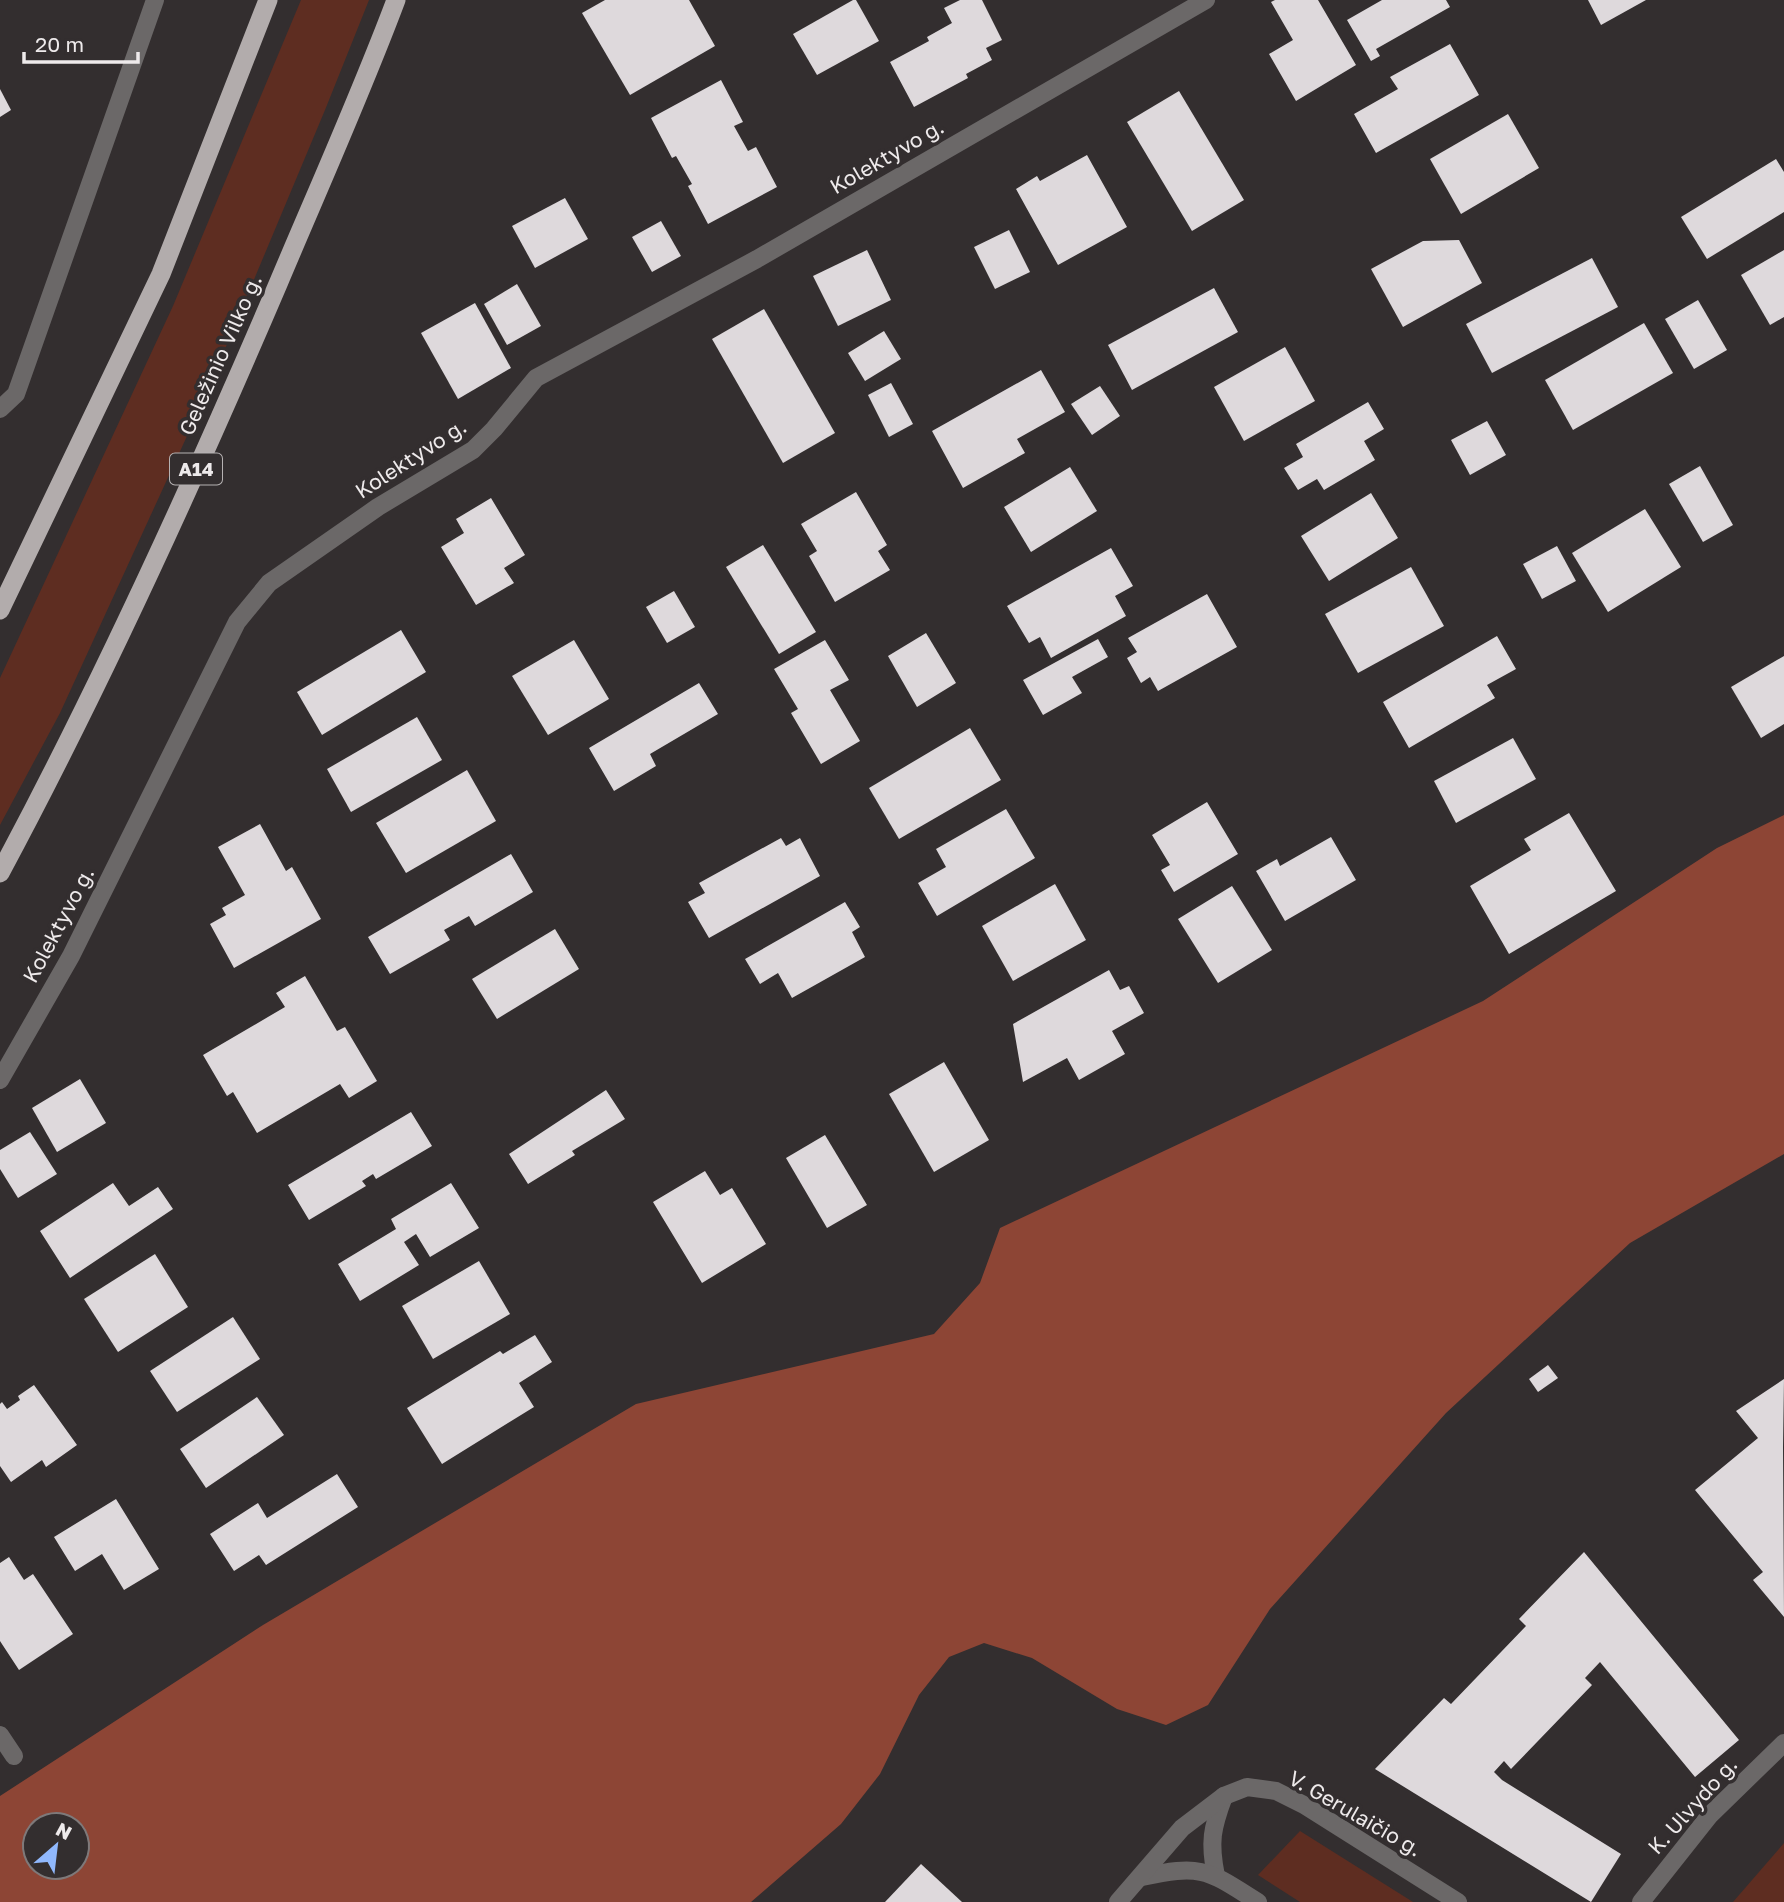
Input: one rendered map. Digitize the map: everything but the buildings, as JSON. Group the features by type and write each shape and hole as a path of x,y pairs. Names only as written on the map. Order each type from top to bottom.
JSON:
{"highway":[{"path":"249,49 253,0"},
{"path":"0,610 161,274 268,0"},
{"name":"Geležinio Vilko g.","path":"0,873 53,773 144,586 263,318 396,0"}],"street":[{"path":"0,409 16,394 155,0"},
{"name":"Kolektyvo g.","path":"0,1080 71,956 237,622 269,583 379,507 472,450 494,429 536,378 757,259 1206,0"},
{"path":"0,1735 14,1756"},
{"name":"K. Ulvydo g.","path":"1641,1902 1710,1815 1784,1743"},
{"name":"V. Gerulaičio g.","path":"1118,1902 1182,1828 1224,1796 1247,1787 1276,1791 1304,1805 1458,1902"},
{"path":"1216,1875 1210,1848 1215,1820 1224,1796"},
{"path":"1142,1877 1196,1869 1216,1875 1258,1902"}],"shaded area":[{"path":"301,0 369,0 204,399 60,713 0,825 0,678 173,306"},
{"path":"1784,815 1784,1154 1630,1243 1446,1413 1270,1609 1208,1705 1166,1725 1117,1709 1032,1658 984,1643 949,1657 919,1695 880,1774 841,1824 751,1902 0,1902 0,1796 263,1625 636,1404 934,1334 980,1283 1000,1228 1483,1001 1717,848"},
{"path":"1300,1831 1413,1902 1300,1902 1258,1875"},
{"path":"1784,1843 1784,1902 1733,1902"}]}
